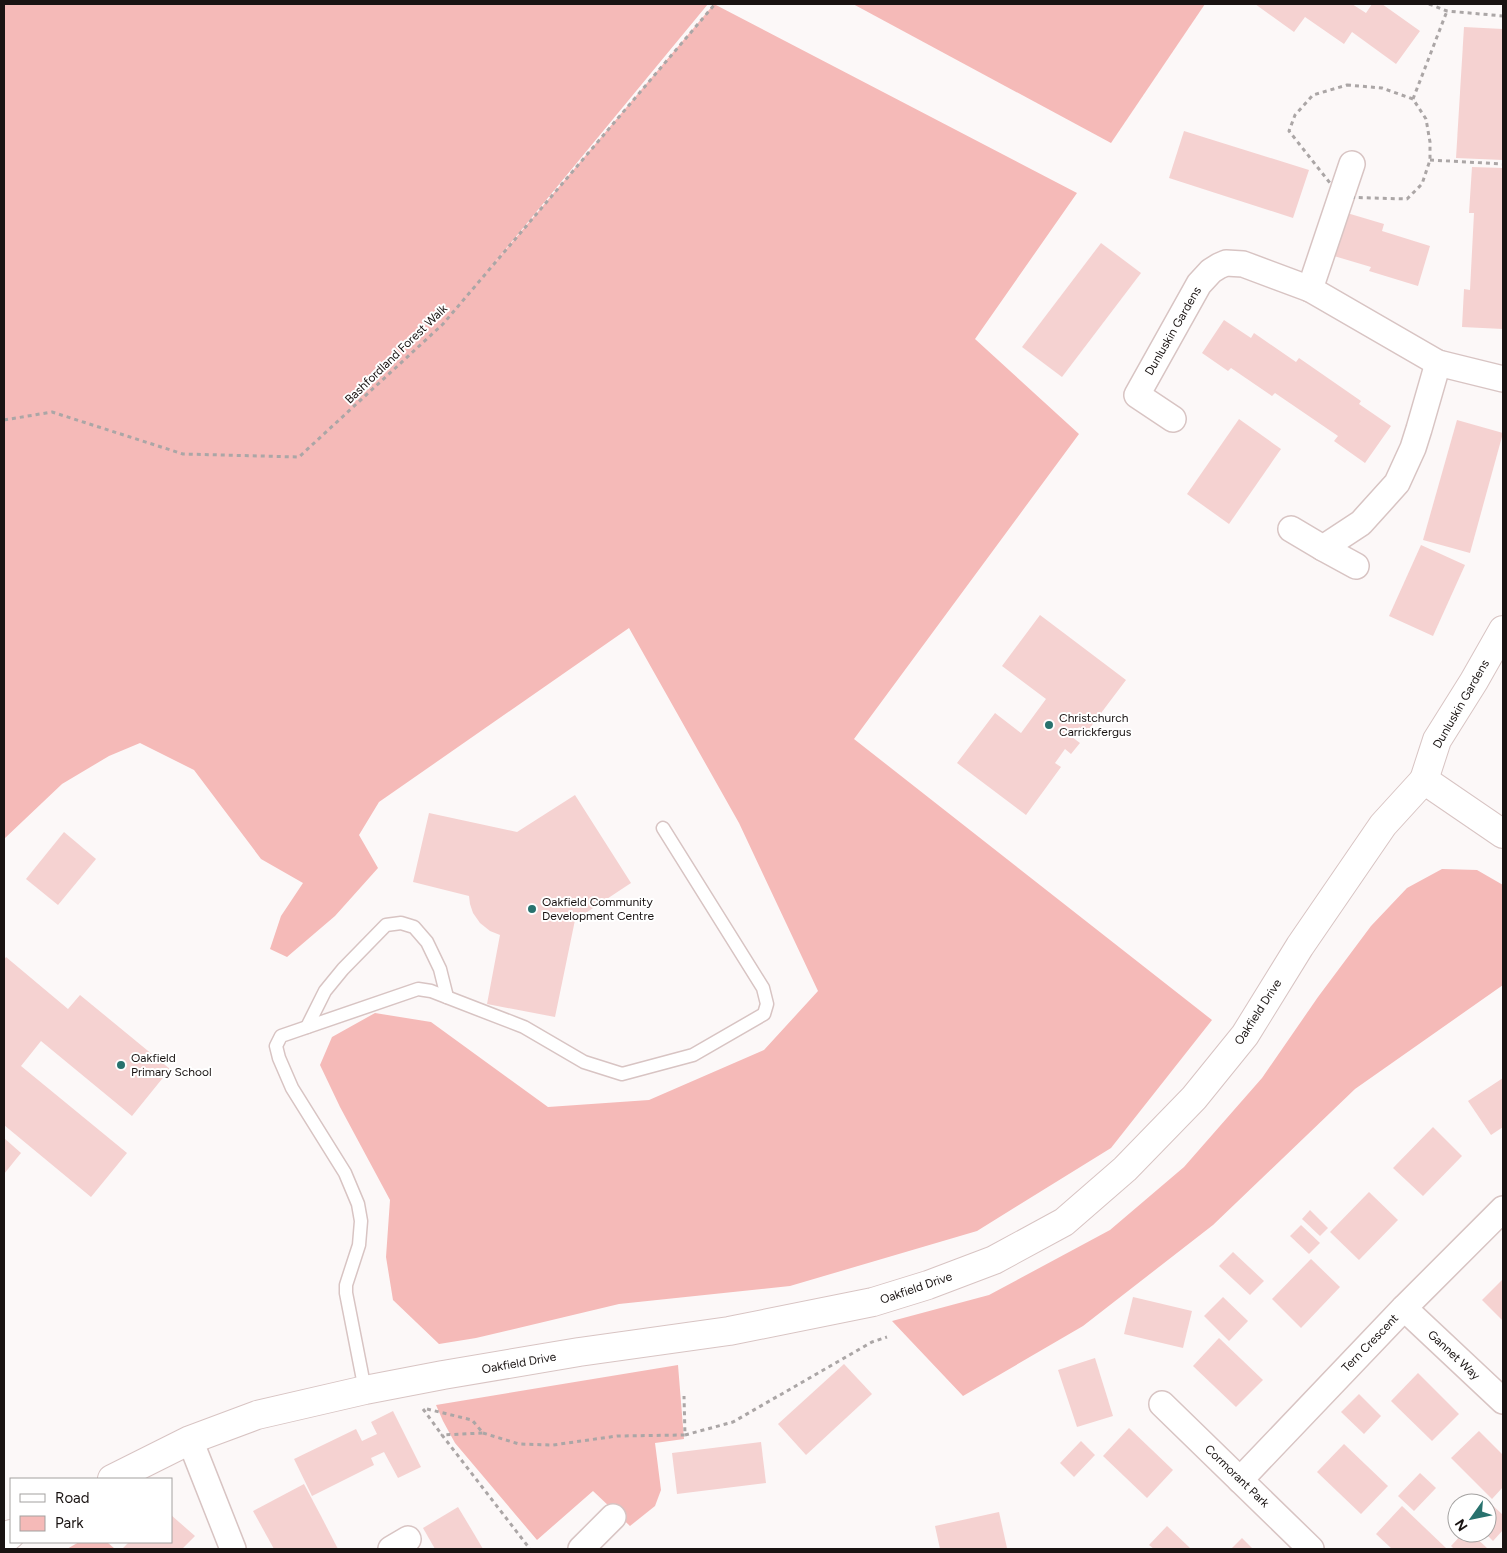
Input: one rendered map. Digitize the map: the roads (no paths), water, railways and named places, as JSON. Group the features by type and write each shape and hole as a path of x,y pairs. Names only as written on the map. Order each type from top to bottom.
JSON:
{"street":[{"path":"1310,289 1352,164"},
{"name":"Dunluskin Gardens","path":"1173,419 1137,395 1199,284 1211,271 1226,263 1243,264 1310,289 1438,363 1503,379"},
{"path":"1322,548 1361,523 1397,483 1415,442 1438,363"},
{"path":"1291,529 1356,566"},
{"name":"Dunluskin Gardens","path":"1424,780 1437,740 1474,682 1503,630"},
{"path":"1424,780 1503,834"},
{"name":"Oakfield Drive","path":"114,1478 190,1440 257,1415 365,1390 579,1352 729,1331 873,1302 928,1286 994,1260 1064,1222 1125,1169 1194,1098 1245,1035 1300,946 1383,825 1424,780"},
{"name":"Tern Crescent","path":"1240,1480 1404,1308 1503,1209"},
{"name":"Gannet Way","path":"1404,1308 1503,1401"},
{"name":"Cormorant Park","path":"1162,1404 1311,1549"},
{"path":"190,1440 233,1549"},
{"path":"581,1549 613,1517"}],"lane":[{"path":"365,1390 346,1293 346,1285 359,1245 361,1221 358,1204 345,1173 292,1088 276,1046 281,1036 418,989 431,991 524,1027 584,1062 622,1074 693,1055 764,1014 768,1004 763,988 663,828"},
{"path":"306,1027 325,991 343,969 386,925 401,923 414,927 427,942 440,969 447,997"}],"place":[{"name":"Christchurch Carrickfergus","path":"1049,725"},
{"name":"Oakfield Community Development Centre","path":"532,909"},
{"name":"Oakfield Primary School","path":"121,1065"}]}
